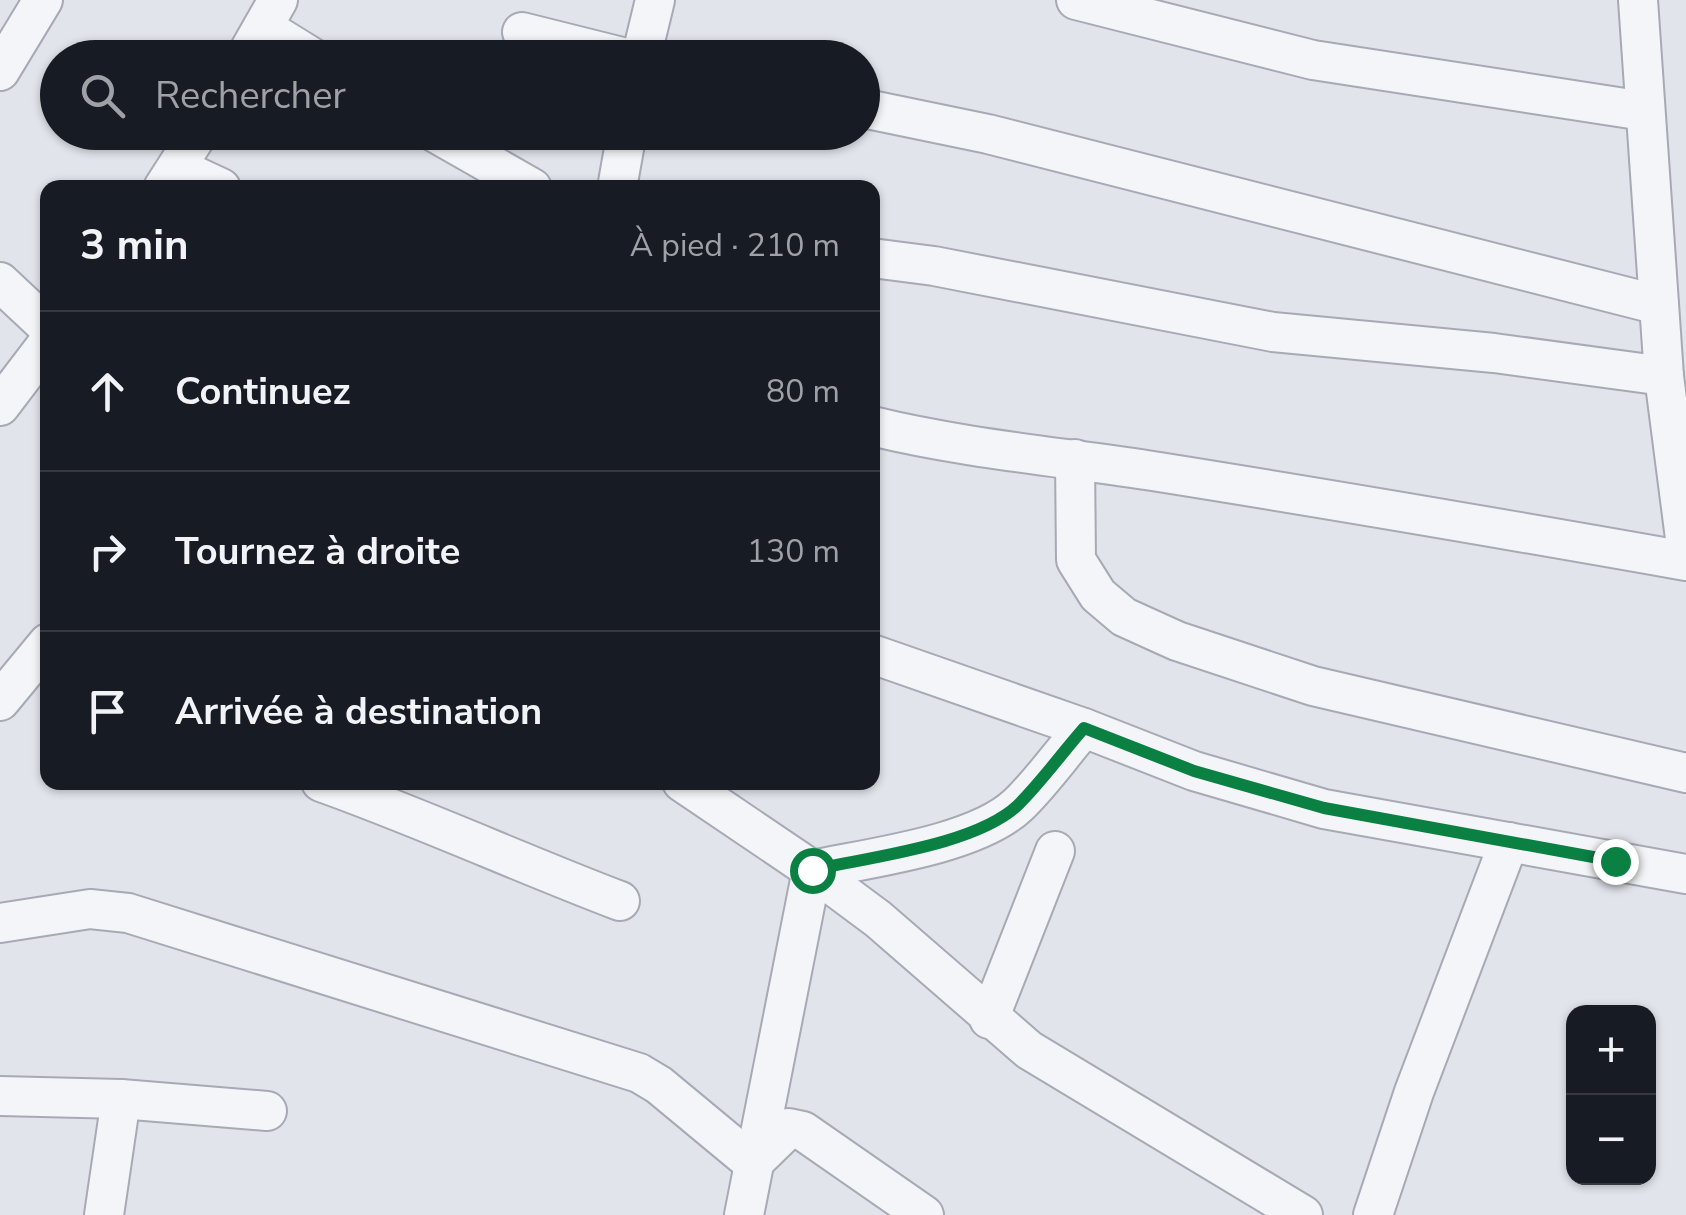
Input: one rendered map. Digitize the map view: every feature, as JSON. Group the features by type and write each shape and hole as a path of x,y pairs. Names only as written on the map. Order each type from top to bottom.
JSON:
{"street":[{"path":"0,71 43,0"},
{"path":"645,40 656,0"},
{"path":"1076,0 1313,60 1644,111"},
{"path":"1638,0 1664,376 1678,440 1686,546"},
{"path":"522,32 554,40"},
{"path":"880,112 988,134 1659,305"},
{"path":"171,178 189,150"},
{"path":"466,150 518,180"},
{"path":"618,180 624,150"},
{"path":"880,259 1274,332 1664,376"},
{"path":"0,282 40,320"},
{"path":"0,406 40,354"},
{"path":"880,428 932,440 1075,459 1686,561"},
{"path":"1075,459 1076,560 1098,595 1124,618 1177,641 1313,686 1686,773"},
{"path":"880,657 1194,771 1324,808 1686,874"},
{"path":"0,701 40,659"},
{"path":"812,870 942,842 980,828 1016,807 1084,728"},
{"path":"343,790 620,901"},
{"path":"694,790 878,918 1029,1050 1304,1215"},
{"path":"1372,1215 1509,842"},
{"path":"989,1018 1055,850"},
{"path":"744,1215 812,870"},
{"path":"0,923 90,909 128,913 639,1073 753,1163"},
{"path":"0,1096 121,1099 267,1111"},
{"path":"104,1215 121,1099"},
{"path":"753,1163 781,1133 789,1128 803,1131 924,1215"}],"route":[{"path":"812,870 942,842 980,828 1016,807 1084,728 1194,771 1324,808 1615,861"}]}
